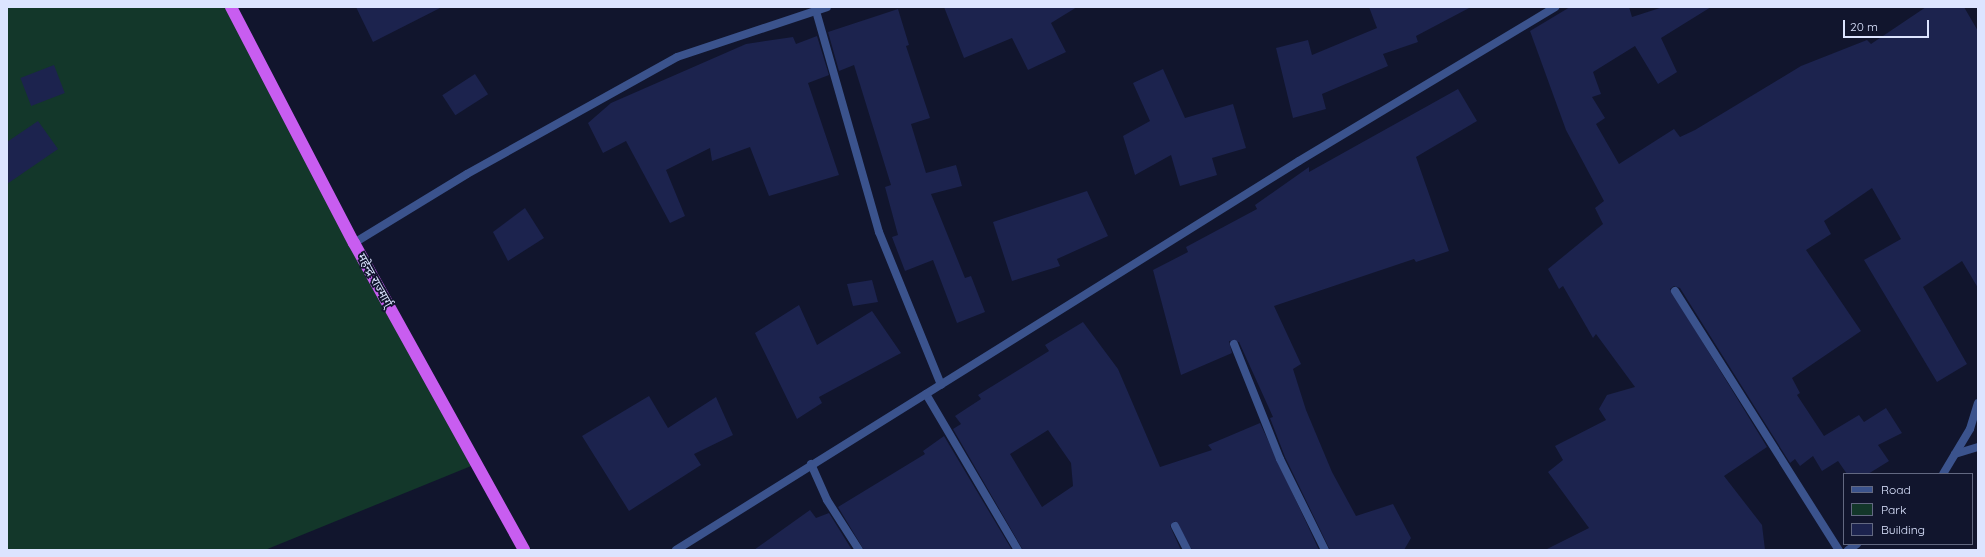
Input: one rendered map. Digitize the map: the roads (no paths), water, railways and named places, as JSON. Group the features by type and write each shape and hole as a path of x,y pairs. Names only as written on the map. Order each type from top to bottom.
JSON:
{"highway":[{"name":"महेन्द्र राज्मार्ग्","path":"231,7 354,243 524,550"}],"street":[{"path":"354,243 467,174 677,57 816,12 827,7"},
{"path":"676,550 811,464 941,385 1299,160 1555,7"},
{"path":"816,12 879,232 941,385"},
{"path":"1675,291 1839,550"},
{"path":"1234,344 1280,459 1325,550"},
{"path":"926,394 1018,550"},
{"path":"1944,473 1970,429 1978,403"},
{"path":"1955,454 1978,447"},
{"path":"811,464 827,500 859,550"},
{"path":"1175,526 1187,550"}]}
